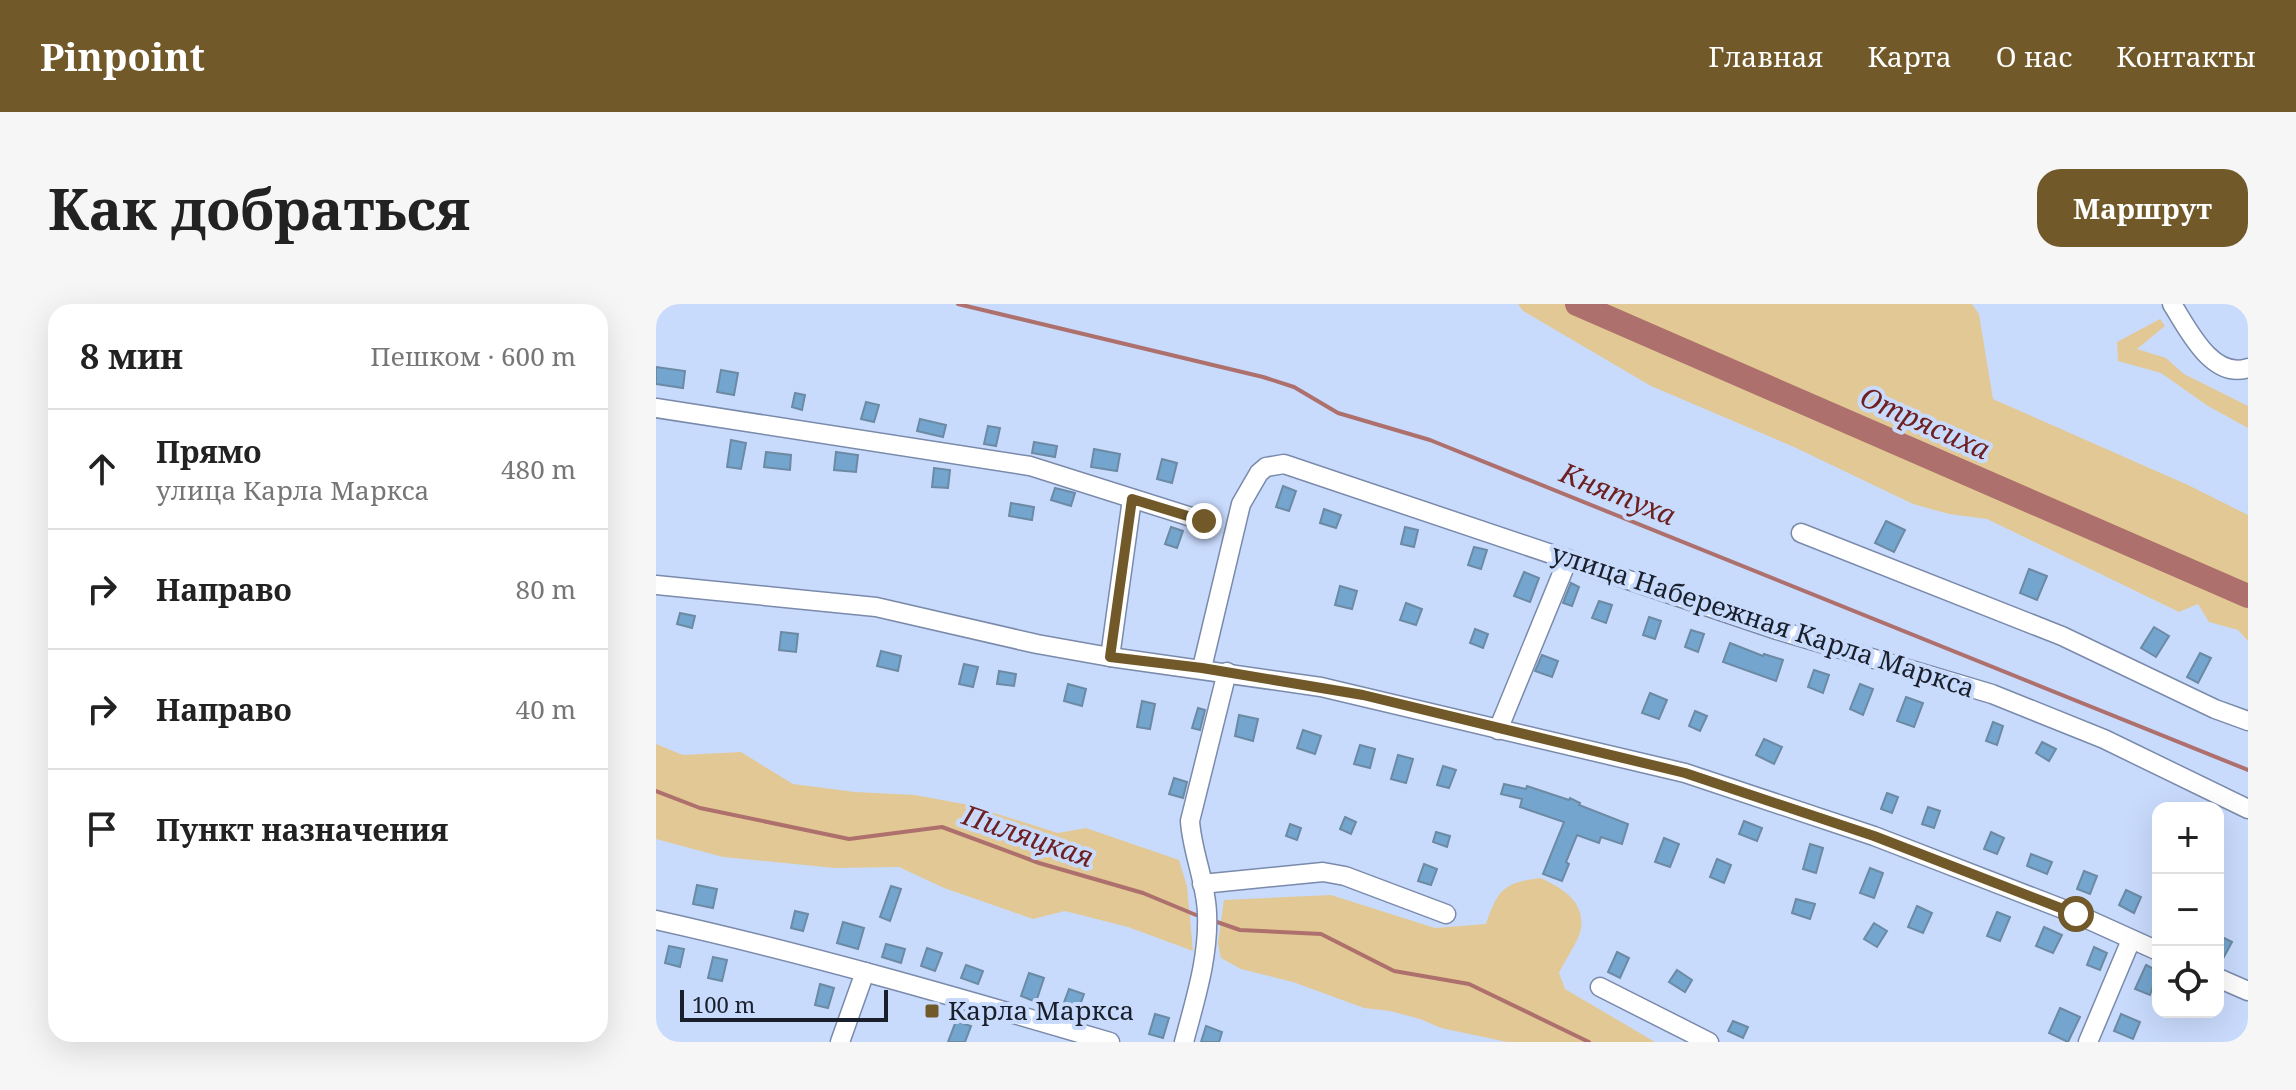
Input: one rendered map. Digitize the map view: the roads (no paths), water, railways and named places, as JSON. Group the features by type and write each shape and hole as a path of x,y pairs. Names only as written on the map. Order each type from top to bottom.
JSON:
{"street":[{"path":"2172,304 2200,345 2224,368 2239,371 2248,368"},
{"path":"656,408 1030,466 1204,521"},
{"name":"улица Набережная Карла Маркса","path":"1202,668 1241,504 1253,480 1266,467 1284,464 1777,630 2007,699 2104,739 2248,809"},
{"path":"1110,657 1132,499"},
{"path":"1801,533 2049,631 2215,709 2248,721"},
{"path":"1498,730 1568,559"},
{"path":"656,585 890,609 1023,641 1110,657 1202,668 1363,695 1669,769 1874,836 2076,914 2152,949"},
{"path":"1184,1042 1204,956 1207,911 1190,821 1227,672"},
{"path":"1202,884 1323,872 1345,876 1446,914"},
{"path":"656,920 865,972 1110,1042"},
{"path":"2088,1042 2131,940"},
{"path":"840,1042 865,972"},
{"path":"2224,981 2248,991"},
{"path":"1600,987 1709,1042"}],"waterway":[{"name":"Княтуха","path":"958,304 1294,387 1338,413 1430,440 2248,770"},
{"name":"Отрясиха","path":"1577,304 2248,596"},
{"name":"Пиляцкая","path":"656,791 700,808 849,839 942,827 1039,863 1143,893 1196,915"},
{"name":"Пиляцкая","path":"1217,922 1240,930 1321,934 1394,971 1469,984 1589,1042"}],"place":[{"name":"Карла Маркса","path":"932,1011"}]}
